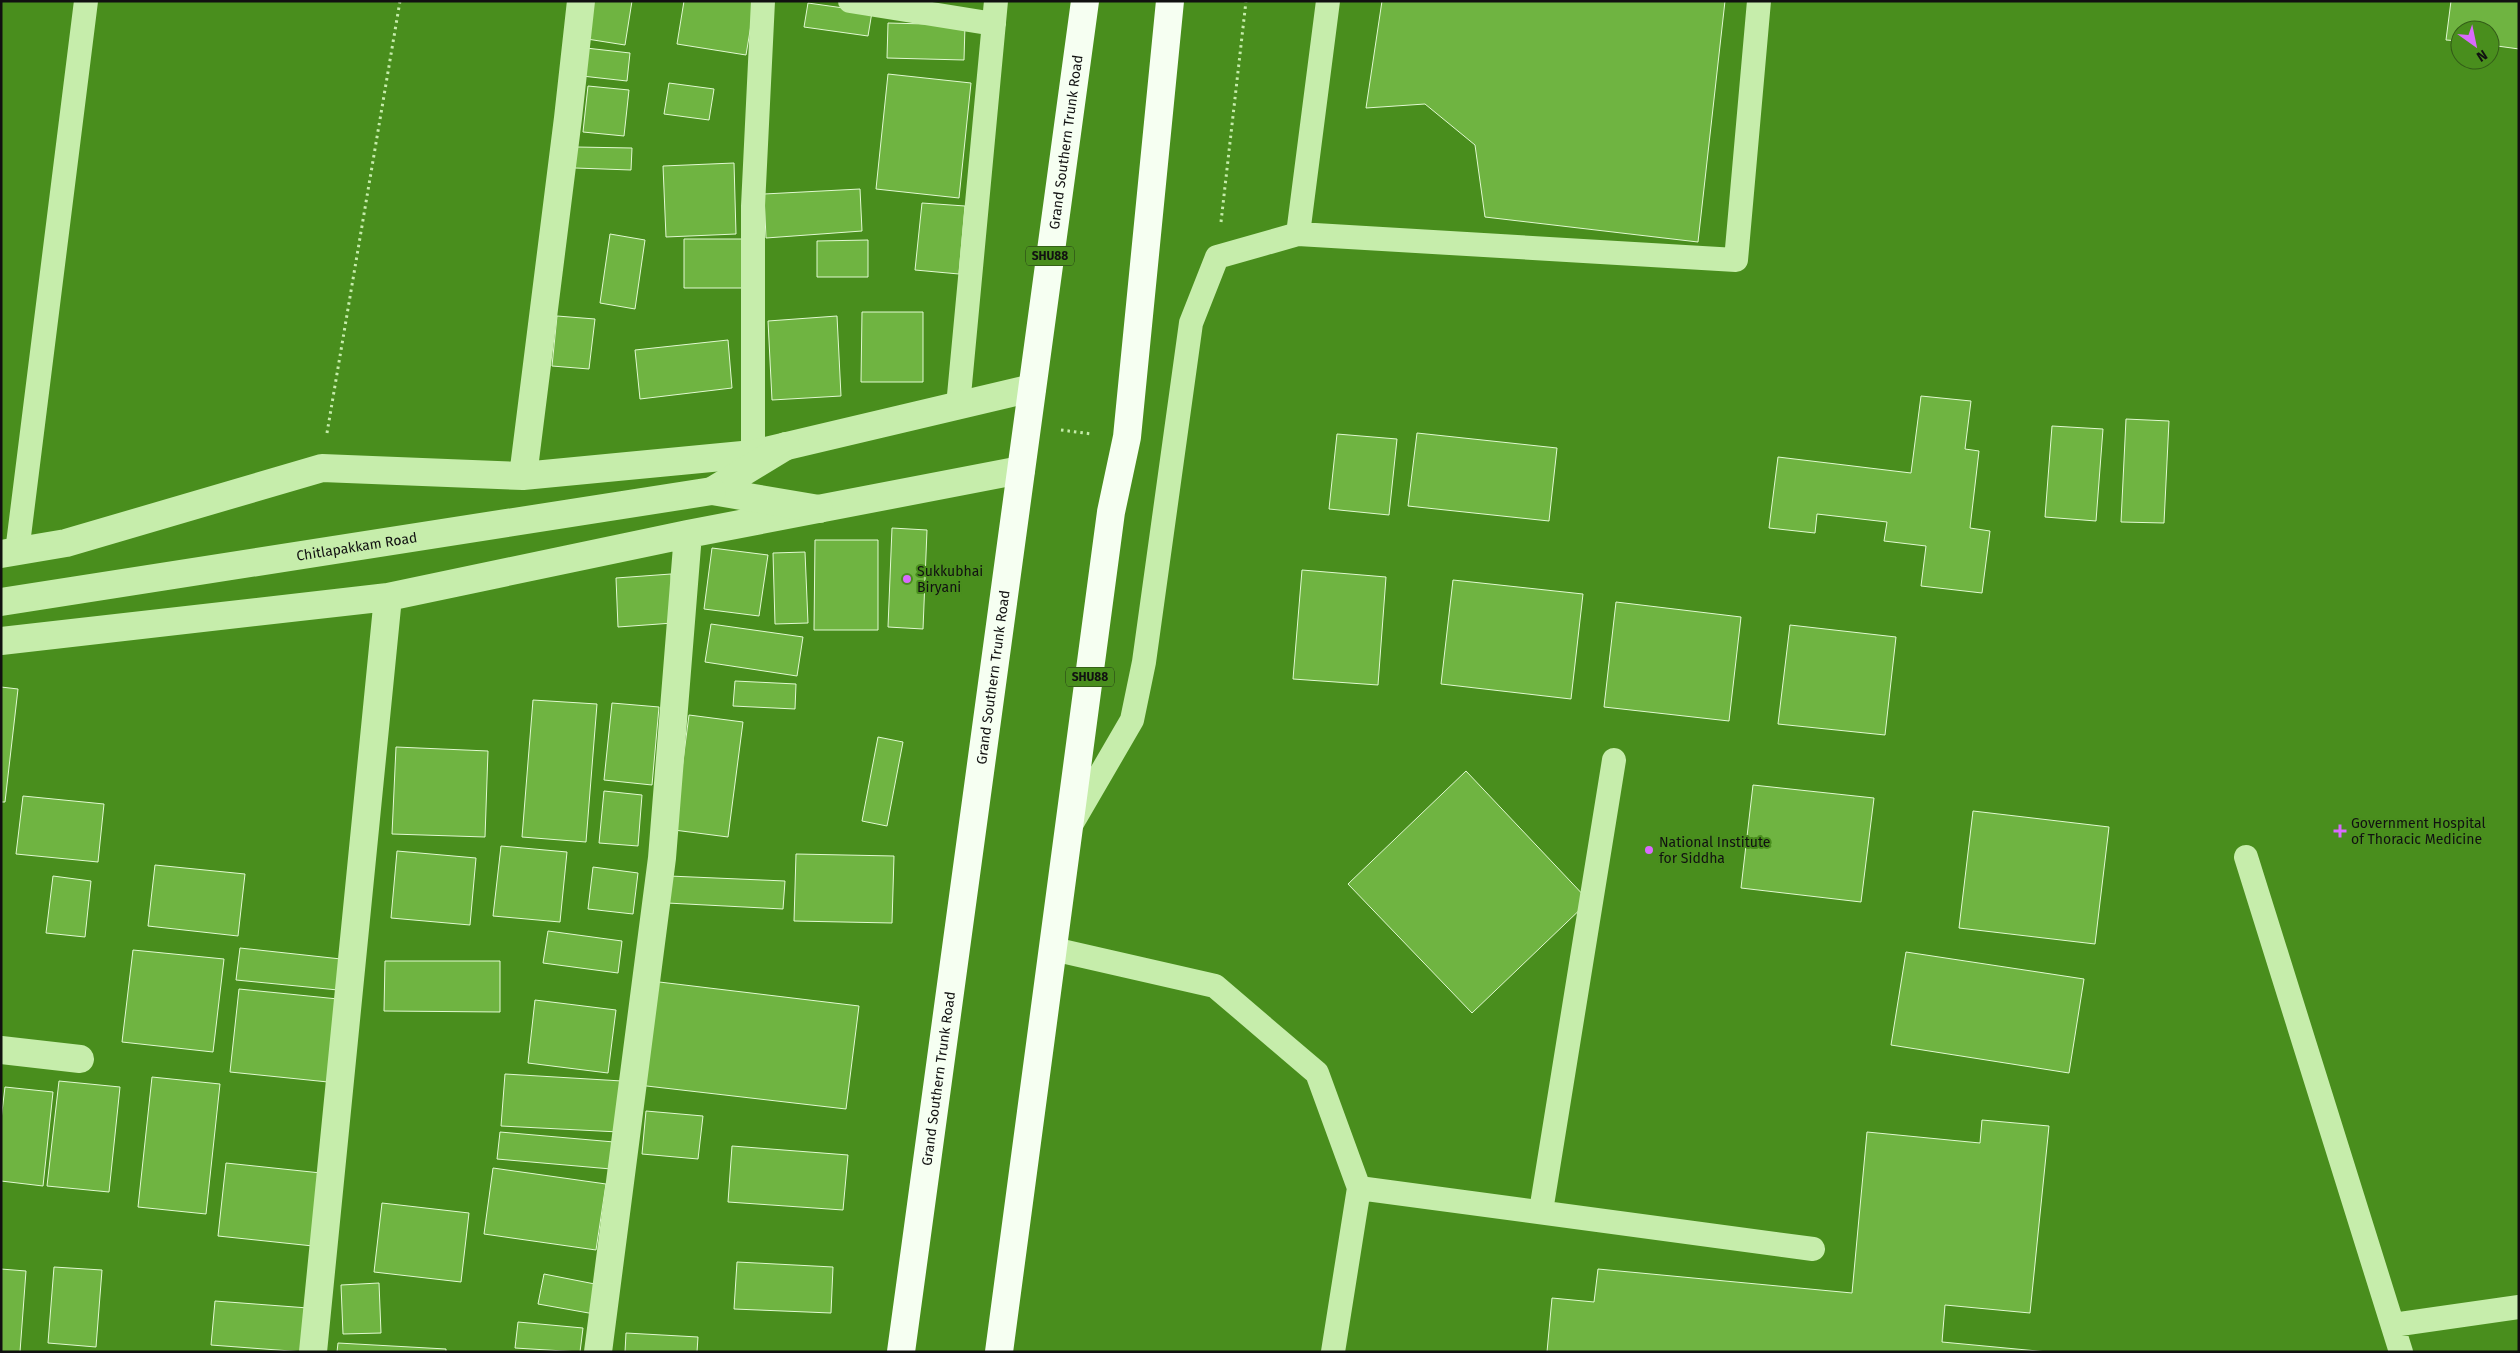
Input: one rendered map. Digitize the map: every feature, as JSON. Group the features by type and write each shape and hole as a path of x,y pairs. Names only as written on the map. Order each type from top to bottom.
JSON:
{"main road":[{"name":"Grand Southern Trunk Road","path":"901,1352 1085,1"},
{"name":"SHU88","path":"999,1352 1111,512 1127,438 1170,1"}],"street":[{"path":"523,476 581,1"},
{"path":"9,553 66,543 322,468 523,476 753,454 1032,388"},
{"path":"712,490 786,446"},
{"path":"1,641 388,597 688,534 1022,470"},
{"path":"712,490 818,509"},
{"name":"Chitlapakkam Road","path":"1,602 712,490"},
{"path":"598,1352 662,858 688,534"},
{"path":"314,1352 388,597"},
{"path":"1,1050 80,1059"}],"lane":[{"path":"9,553 86,1"},
{"path":"753,454 753,206 763,1"},
{"path":"850,1 995,13 958,406"},
{"path":"1298,234 1328,1"},
{"path":"1070,825 1132,720 1144,662 1191,323 1216,257 1298,234 1736,260 1759,1"},
{"path":"1541,1211 1614,760"},
{"path":"2246,857 2401,1352"},
{"path":"1053,949 1215,986 1317,1073 1359,1188 1333,1352"},
{"path":"1359,1188 1813,1249"},
{"path":"2393,1325 2519,1307"}],"path":[{"path":"322,468 400,1"},
{"path":"1216,257 1246,1"},
{"path":"1026,427 1127,438"}],"building":[{"path":"593,1 632,1 625,45 587,39"},
{"path":"684,1 755,1 746,55 677,44"},
{"path":"1382,1 1725,1 1698,242 1485,217 1475,145 1425,104 1366,108"},
{"path":"2451,1 2519,1 2519,49 2500,46 2500,20 2450,20 2450,40 2446,40"},
{"path":"808,3 872,12 868,36 804,27"},
{"path":"888,23 965,25 964,60 887,58"},
{"path":"586,48 630,53 627,81 582,76"},
{"path":"888,74 971,83 959,198 876,189"},
{"path":"669,83 714,89 709,120 664,114"},
{"path":"588,86 629,90 624,136 583,132"},
{"path":"576,147 632,148 631,170 575,168"},
{"path":"734,163 736,234 666,237 663,166"},
{"path":"860,189 862,231 766,238 764,194"},
{"path":"922,203 965,206 959,274 915,270"},
{"path":"610,234 645,240 635,309 600,303"},
{"path":"684,239 746,239 746,288 684,288"},
{"path":"868,240 868,277 817,277 817,241"},
{"path":"862,312 923,312 923,382 861,382"},
{"path":"557,316 595,319 589,369 552,366"},
{"path":"837,316 841,396 772,400 768,321"},
{"path":"728,340 732,388 640,399 635,350"},
{"path":"1921,396 1971,401 1965,449 1979,451 1970,528 1990,531 1982,593 1921,586 1926,546 1884,541 1887,522 1817,514 1815,533 1769,528 1778,457 1911,473"},
{"path":"2126,419 2169,421 2164,523 2121,522"},
{"path":"2052,426 2103,429 2096,521 2045,517"},
{"path":"1417,433 1557,448 1549,521 1408,506"},
{"path":"1337,434 1397,439 1389,515 1329,509"},
{"name":"Sukkubhai Biryani","path":"892,528 927,530 923,629 888,627"},
{"path":"815,540 878,540 878,630 814,630"},
{"path":"712,548 768,555 759,616 704,609"},
{"path":"805,552 808,623 775,624 773,553"},
{"path":"1302,570 1386,577 1378,685 1293,679"},
{"path":"671,574 673,623 618,627 616,578"},
{"path":"1453,580 1583,594 1571,699 1441,684"},
{"path":"1616,602 1741,617 1729,721 1604,707"},
{"path":"711,624 803,637 797,676 705,662"},
{"path":"1790,625 1896,637 1885,735 1778,724"},
{"path":"735,681 796,684 795,709 733,706"},
{"path":"1,687 18,689 5,802 1,802"},
{"path":"533,700 597,704 586,842 522,837"},
{"path":"612,703 659,707 652,785 604,780"},
{"path":"689,715 743,722 728,837 674,830"},
{"path":"878,737 903,742 887,826 862,821"},
{"path":"396,747 488,751 485,837 392,834"},
{"path":"1466,771 1589,901 1472,1013 1348,884"},
{"path":"1753,785 1874,798 1861,902 1741,888"},
{"path":"604,791 642,795 638,846 599,843"},
{"path":"23,796 104,804 98,862 16,854"},
{"path":"1973,811 2109,827 2095,944 1959,928"},
{"path":"501,846 567,852 560,922 493,916"},
{"path":"397,851 476,858 470,925 391,918"},
{"path":"796,854 894,856 892,923 794,921"},
{"path":"155,865 245,874 238,936 148,926"},
{"path":"593,867 638,873 633,914 588,909"},
{"path":"53,876 91,881 85,937 46,933"},
{"path":"669,876 785,881 783,909 667,903"},
{"path":"548,931 622,941 618,973 543,963"},
{"path":"240,948 341,959 338,990 236,980"},
{"path":"133,950 224,959 213,1052 122,1042"},
{"path":"1906,952 2084,979 2069,1073 1891,1045"},
{"path":"385,961 500,961 500,1012 384,1011"},
{"path":"651,981 859,1006 846,1109 638,1085"},
{"path":"239,989 338,999 328,1082 230,1072"},
{"path":"535,1000 616,1010 608,1073 528,1063"},
{"path":"505,1074 622,1081 619,1132 501,1126"},
{"path":"152,1077 220,1084 206,1214 138,1207"},
{"path":"59,1081 120,1087 109,1192 47,1186"},
{"path":"5,1087 53,1092 43,1186 1,1181 1,1120"},
{"path":"646,1111 703,1116 698,1159 642,1154"},
{"path":"1982,1120 2049,1126 2030,1313 1945,1305 1942,1342 2048,1352 1547,1352 1552,1298 1594,1302 1598,1269 1852,1293 1867,1132 1980,1143"},
{"path":"500,1132 614,1142 611,1169 497,1159"},
{"path":"732,1146 848,1155 843,1210 728,1202"},
{"path":"226,1163 321,1173 313,1246 218,1236"},
{"path":"493,1168 606,1184 596,1250 484,1234"},
{"path":"382,1203 469,1213 461,1282 374,1272"},
{"path":"737,1262 833,1267 831,1313 734,1309"},
{"path":"54,1267 102,1270 96,1347 48,1343"},
{"path":"1,1269 26,1271 20,1352 1,1352"},
{"path":"544,1274 605,1286 600,1315 538,1304"},
{"path":"379,1283 381,1333 343,1334 341,1285"},
{"path":"215,1301 308,1308 304,1352 211,1345"},
{"path":"518,1322 583,1328 580,1352 515,1348"},
{"path":"626,1333 698,1337 697,1352 625,1352"},
{"path":"338,1343 446,1349 446,1352 337,1352"}],"place":[{"name":"Sukkubhai Biryani","path":"907,579"},
{"name":"Government Hospital of Thoracic Medicine","path":"2340,831"},
{"name":"National Institute for Siddha","path":"1649,850"}]}
